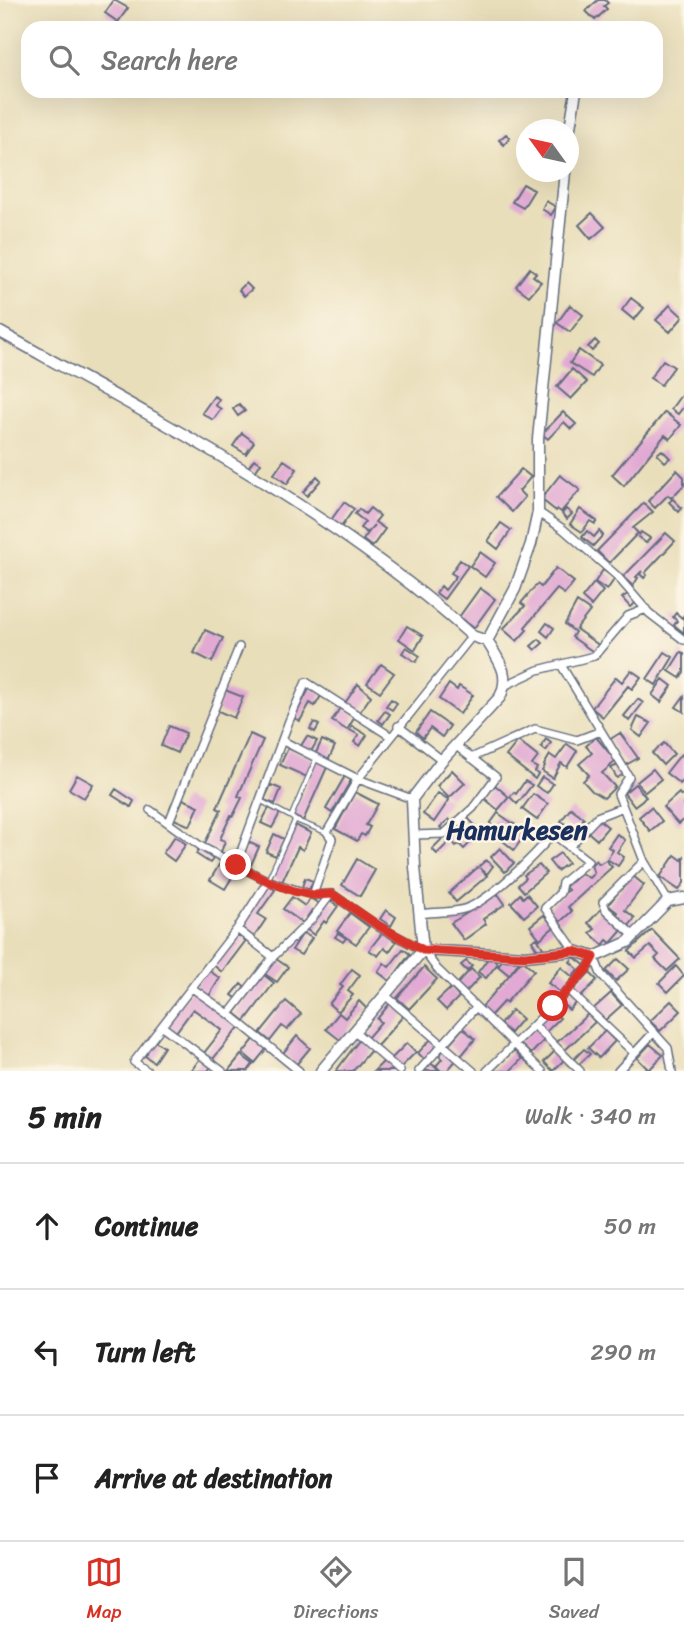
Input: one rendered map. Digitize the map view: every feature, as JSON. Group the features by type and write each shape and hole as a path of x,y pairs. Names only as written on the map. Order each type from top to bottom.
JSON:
{"street":[{"path":"572,119 575,98"},
{"path":"486,641 515,589 531,544 538,512 538,439 564,182"},
{"path":"0,332 232,463 394,571 472,636 486,641 503,668 506,685 500,697 442,760 412,799 423,950 323,1070"},
{"path":"538,512 563,529 617,576 646,609 684,639"},
{"path":"506,685 538,670 594,656 628,616 646,609"},
{"path":"313,895 332,839 327,832 358,779 472,636"},
{"path":"169,822 240,647"},
{"path":"561,665 629,777 618,794 644,860 668,901"},
{"path":"236,865 306,682 390,736"},
{"path":"398,726 442,760"},
{"path":"471,758 535,729 577,740 601,731"},
{"path":"283,741 358,779 412,799"},
{"path":"413,835 444,834 472,808 496,777 455,745"},
{"path":"569,847 597,817 623,807"},
{"path":"150,810 202,847 236,865 268,881 313,895 331,894 379,926 423,950 437,969 542,1071"},
{"path":"419,914 465,909 495,890 534,856 553,834 588,861 562,883 560,893 545,908 575,951"},
{"path":"634,936 606,910 603,902 644,860"},
{"path":"147,1071 135,1062 237,929 268,881"},
{"path":"229,1014 273,957 311,920 331,894"},
{"path":"487,1071 568,990 594,957 628,942 668,901 684,898"},
{"path":"237,929 273,957"},
{"path":"423,950 525,956 575,951 594,957"},
{"path":"594,957 600,974 668,1048 672,1071"},
{"path":"192,988 229,1014 299,1071"},
{"path":"568,990 634,1054"},
{"path":"385,995 445,1044 473,1071"},
{"path":"419,1071 476,1007"},
{"path":"534,1025 580,1071"},
{"path":"162,1026 222,1071"},
{"path":"354,1031 400,1071"},
{"path":"618,1071 654,1032"}],"lane":[{"path":"268,881 316,759"},
{"path":"261,801 293,819 327,832"}],"building":[{"path":"114,0 128,8 119,21 105,13"},
{"path":"598,0 608,3 604,6 607,9 595,20 586,11"},
{"path":"506,134 510,138 504,145 499,140"},
{"path":"523,184 534,190 523,208 512,202"},
{"path":"546,201 556,207 551,215 542,209"},
{"path":"592,213 605,227 591,239 579,225"},
{"path":"530,268 536,273 533,276 541,282 529,296 516,286"},
{"path":"246,283 252,289 244,296 239,290"},
{"path":"631,298 644,308 634,320 622,310"},
{"path":"570,305 583,315 570,332 557,323"},
{"path":"670,305 683,317 670,332 656,320"},
{"path":"595,340 599,344 592,351 588,347"},
{"path":"579,350 600,365 592,377 570,363"},
{"path":"663,360 674,367 661,385 650,378"},
{"path":"572,369 587,382 571,399 557,387"},
{"path":"684,391 684,406 678,414 671,409"},
{"path":"214,396 219,399 215,405 221,409 213,420 202,413"},
{"path":"239,404 245,411 238,416 233,409"},
{"path":"563,412 576,424 571,429 564,422 548,439 542,434"},
{"path":"665,412 681,425 670,439 665,435 624,486 612,475"},
{"path":"242,433 254,442 246,454 233,446"},
{"path":"662,450 670,458 665,462 657,454"},
{"path":"254,459 261,463 255,472 248,468"},
{"path":"284,460 297,469 287,484 274,474"},
{"path":"521,469 531,477 519,491 525,497 512,512 496,497"},
{"path":"677,470 684,477 684,485 671,498 668,495 655,508 648,501"},
{"path":"560,475 580,490 561,512 541,499"},
{"path":"317,476 321,480 307,496 303,492"},
{"path":"673,499 682,508 679,512 669,502"},
{"path":"344,502 354,509 341,527 331,520"},
{"path":"644,503 653,512 633,528 638,533 609,563 597,551"},
{"path":"370,508 380,516 375,522 385,529 372,547 363,540 374,525 367,533 360,528 365,522 355,514 359,509 365,514"},
{"path":"566,509 572,514 567,519 562,514"},
{"path":"580,509 597,521 595,524 590,521 582,532 570,524"},
{"path":"501,523 511,530 498,549 488,541"},
{"path":"587,531 594,537 599,531 603,535 593,546 582,537"},
{"path":"641,532 650,538 646,543 638,537"},
{"path":"666,533 675,541 645,573 647,575 644,578 640,574 642,571 636,577 638,578 633,586 623,577"},
{"path":"480,552 495,563 485,577 470,566"},
{"path":"460,560 468,566 444,599 436,593 441,586 445,590 456,576 451,573"},
{"path":"556,568 574,582 564,594 557,589 525,627 527,630 517,641 503,629 525,606 521,603 537,584 541,587"},
{"path":"603,570 615,578 607,590 595,582"},
{"path":"594,583 603,591 591,606 582,598"},
{"path":"480,588 495,599 474,628 459,617"},
{"path":"629,593 637,602 630,607 622,598"},
{"path":"577,602 590,611 576,629 600,646 595,653 572,637 575,632 565,624"},
{"path":"676,613 682,618 684,615 684,633 674,625 677,621 673,617"},
{"path":"547,623 554,628 548,637 541,631"},
{"path":"407,626 423,636 415,650 399,639"},
{"path":"205,630 223,638 212,662 194,653"},
{"path":"539,639 543,643 535,650 531,646"},
{"path":"406,647 420,656 416,662 402,653"},
{"path":"665,652 673,657 656,685 647,679"},
{"path":"681,652 684,653 684,672 680,678 669,671"},
{"path":"381,664 394,673 380,692 367,683"},
{"path":"631,670 641,677 632,689 628,686 603,717 592,708 616,677 622,682"},
{"path":"663,679 672,686 661,702 652,695"},
{"path":"358,684 371,696 359,713 345,703"},
{"path":"449,684 457,690 459,686 473,695 460,714 439,699"},
{"path":"310,687 322,694 315,706 310,703 300,721 294,718"},
{"path":"225,690 243,697 234,718 216,710"},
{"path":"684,696 684,712 676,707"},
{"path":"391,699 397,703 392,710 386,706"},
{"path":"638,699 643,703 629,721 624,716"},
{"path":"341,706 356,715 347,730 332,721"},
{"path":"385,711 390,714 383,724 378,720"},
{"path":"430,712 450,726 442,737 430,728 423,738 416,732"},
{"path":"638,717 651,723 641,737 632,730"},
{"path":"314,722 319,725 315,732 310,729"},
{"path":"169,726 186,733 177,753 161,746"},
{"path":"352,726 367,735 360,746 354,742 359,735 350,730"},
{"path":"620,733 638,758 626,765 609,740"},
{"path":"250,734 263,740 238,796 242,798 220,839 225,841 221,852 204,845 221,810 217,808"},
{"path":"307,736 317,741 309,755 299,749"},
{"path":"596,737 616,761 602,773 615,787 604,798 592,791 583,781 589,775 579,764 592,753 586,746"},
{"path":"546,739 551,743 546,751 541,747"},
{"path":"322,740 335,746 327,763 314,757"},
{"path":"518,741 538,757 532,765 537,768 535,779 506,756"},
{"path":"664,743 674,754 663,765 652,753"},
{"path":"567,744 577,751 567,767 561,763 553,778 542,771 550,755 556,759"},
{"path":"288,748 315,760 307,777 280,765"},
{"path":"681,754 684,757 684,780 680,784 666,773"},
{"path":"317,760 328,765 303,821 293,816"},
{"path":"618,765 624,774 617,778 611,768"},
{"path":"653,769 661,779 645,792 637,782"},
{"path":"452,770 465,783 449,798 437,786"},
{"path":"77,775 93,784 84,798 69,789"},
{"path":"345,776 351,780 332,813 326,809"},
{"path":"542,777 553,784 547,793 536,786"},
{"path":"525,781 532,785 517,804 510,797 514,792 516,794"},
{"path":"635,784 646,797 634,806 624,793"},
{"path":"271,785 281,789 275,804 264,800"},
{"path":"495,785 509,797 498,810 484,798"},
{"path":"116,789 134,801 131,807 112,795"},
{"path":"355,792 378,804 366,825 370,827 365,836 361,834 357,841 335,829"},
{"path":"438,793 449,800 434,822 423,814"},
{"path":"679,793 681,796 684,793 684,819 678,824 663,807"},
{"path":"533,794 548,804 537,820 522,809"},
{"path":"183,799 199,806 190,826 174,819"},
{"path":"651,807 662,821 650,831 639,817"},
{"path":"269,808 280,813 272,828 261,823"},
{"path":"571,808 584,818 575,831 561,821"},
{"path":"498,813 512,823 504,834 490,824"},
{"path":"467,817 481,832 464,849 451,840 437,854 432,849"},
{"path":"449,819 452,823 444,831 440,827"},
{"path":"598,819 608,827 597,840 588,832"},
{"path":"514,824 526,833 514,850 502,840"},
{"path":"295,825 311,833 303,850 298,847 282,882 271,877"},
{"path":"274,834 284,839 276,856 266,852"},
{"path":"617,834 625,840 617,852 624,857 618,866 607,859 613,850 608,847"},
{"path":"175,836 186,844 174,861 163,853"},
{"path":"248,842 259,847 251,865 241,861"},
{"path":"500,848 514,863 505,872 491,857"},
{"path":"199,849 213,859 210,863 196,854"},
{"path":"560,853 568,863 557,871 549,861"},
{"path":"675,855 682,860 684,857 684,883 679,890 660,877"},
{"path":"357,859 375,870 360,896 342,885"},
{"path":"222,860 237,869 225,889 210,880"},
{"path":"486,860 493,866 487,874 480,868 487,876 456,902 449,893"},
{"path":"596,860 599,864 606,860 612,867 568,907 572,911 560,922 548,908 568,890 565,887 581,873 589,878 594,873 591,865"},
{"path":"539,865 546,873 524,892 518,885 526,878 524,875"},
{"path":"632,875 644,885 625,910 635,918 628,927 615,917 618,913 608,905"},
{"path":"305,878 313,881 309,890 302,887"},
{"path":"269,885 275,890 258,914 266,919 254,937 240,927"},
{"path":"498,894 505,904 483,919 486,924 464,940 451,923"},
{"path":"520,894 523,898 527,894 537,906 524,917 511,903"},
{"path":"292,897 305,906 310,898 321,905 316,913 312,910 303,923 283,909"},
{"path":"328,899 338,906 314,935 306,929"},
{"path":"602,908 624,928 611,943 607,940 603,945 590,933 595,929 588,923"},
{"path":"386,910 396,917 391,926 380,919"},
{"path":"350,913 369,927 356,944 337,931"},
{"path":"544,915 554,927 540,939 530,926"},
{"path":"652,930 680,959 667,971 655,959 659,955 650,946 636,958 629,951"},
{"path":"237,931 247,939 222,972 212,964"},
{"path":"383,932 396,942 389,952 384,948 378,956 369,950"},
{"path":"303,933 312,938 301,955 292,950"},
{"path":"338,933 346,938 343,942 335,937"},
{"path":"537,938 543,948 538,951 532,941"},
{"path":"403,949 410,954 390,981 378,972 384,963 389,967"},
{"path":"490,956 498,963 486,978 478,972"},
{"path":"574,957 587,967 578,978 574,974 578,969 570,962"},
{"path":"504,958 520,960 509,975 498,966"},
{"path":"276,959 288,967 277,982 265,974"},
{"path":"618,959 629,969 616,981 606,971"},
{"path":"522,960 534,970 506,1003 504,1001 490,1016 481,1008"},
{"path":"466,961 472,966 467,971 461,965"},
{"path":"676,966 684,976 668,992 659,983"},
{"path":"424,967 437,979 409,1009 397,998"},
{"path":"561,967 574,978 561,993 548,983"},
{"path":"206,969 220,978 209,996 195,987"},
{"path":"352,969 360,975 348,991 353,995 338,1012 329,1004 343,987 340,985"},
{"path":"471,969 480,977 466,992 457,984"},
{"path":"588,971 597,980 580,998 571,990"},
{"path":"264,975 274,983 245,1021 235,1013"},
{"path":"241,984 247,989 239,1000 232,995"},
{"path":"451,988 459,997 446,1010 437,1001"},
{"path":"191,990 241,1025 213,1059 204,1053 222,1030 193,1009 176,1032 166,1025"},
{"path":"569,992 578,1000 569,1010 560,1001"},
{"path":"611,993 622,1005 603,1022 592,1010"},
{"path":"286,1001 301,1014 287,1030 282,1026 270,1041 260,1033"},
{"path":"359,1001 367,1009 340,1040 326,1029 339,1013 345,1018"},
{"path":"671,1001 681,1011 660,1031 650,1021"},
{"path":"391,1002 405,1014 376,1047 367,1038 381,1022 377,1019"},
{"path":"512,1010 522,1019 510,1033 500,1024"},
{"path":"551,1010 560,1018 545,1033 536,1025"},
{"path":"588,1014 595,1022 564,1051 556,1043"},
{"path":"534,1027 546,1038 531,1054 519,1043"},
{"path":"463,1028 475,1039 461,1056 448,1045"},
{"path":"605,1031 615,1041 599,1058 588,1048"},
{"path":"297,1036 310,1048 296,1065 283,1053"},
{"path":"256,1037 268,1047 255,1063 243,1053"},
{"path":"432,1038 441,1045 426,1061 418,1053"},
{"path":"360,1039 372,1049 353,1071 336,1071"},
{"path":"155,1041 164,1047 154,1062 145,1056 145,1051"},
{"path":"407,1043 416,1052 400,1068 391,1059"},
{"path":"650,1044 663,1055 649,1070 637,1058"},
{"path":"446,1047 458,1058 447,1071 441,1071 436,1066"},
{"path":"584,1049 590,1054 578,1065 573,1060"},
{"path":"514,1050 522,1059 510,1071 492,1071"},
{"path":"556,1050 565,1059 553,1071 544,1062"},
{"path":"241,1055 253,1064 248,1071 228,1071"},
{"path":"201,1057 213,1064 208,1071 191,1071"},
{"path":"385,1060 396,1071 374,1071"},
{"path":"431,1063 439,1071 424,1071"}],"district":[{"name":"Hamurkesen","path":"517,830"}],"route":[{"path":"236,865 294,891 313,895 332,894 379,926 423,950 525,956 575,951 594,957 588,968 553,1006"}]}
